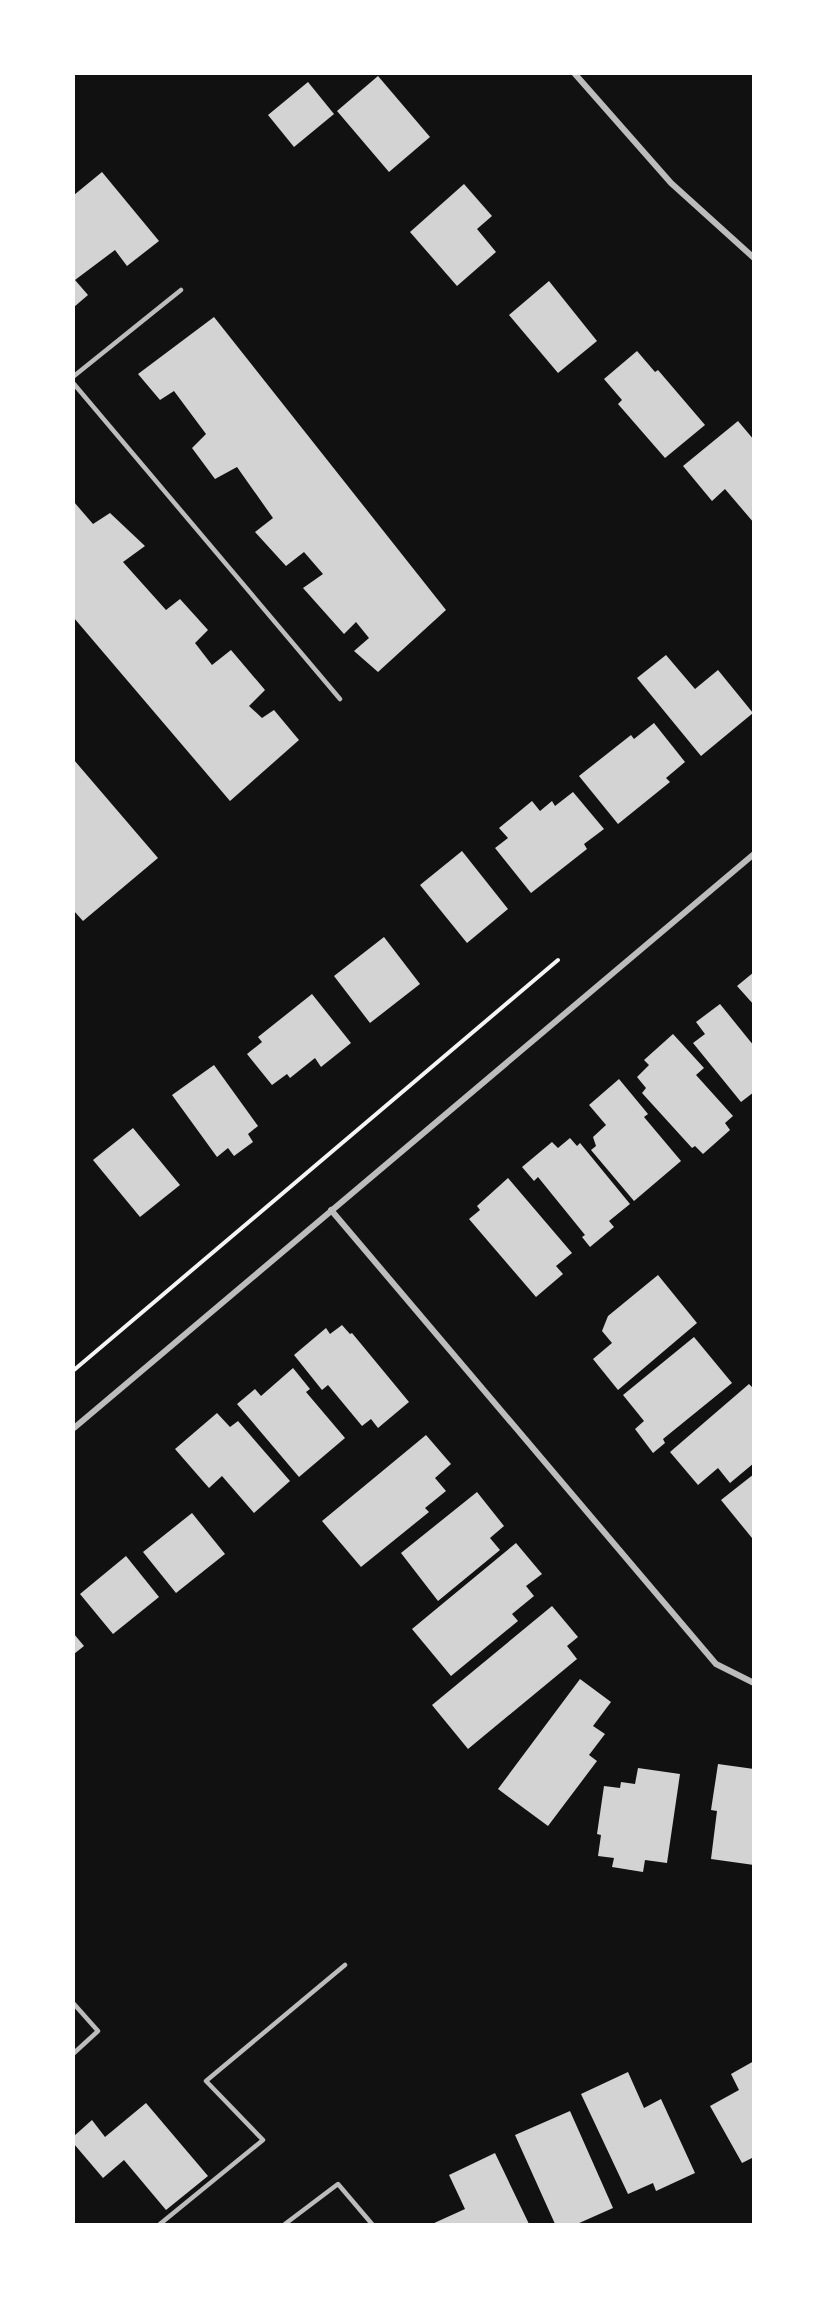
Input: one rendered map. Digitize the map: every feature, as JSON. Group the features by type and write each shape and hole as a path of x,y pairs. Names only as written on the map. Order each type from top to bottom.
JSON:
{"street":[{"path":"575,74 671,183 753,258"},
{"path":"74,1428 753,854"},
{"path":"332,1210 716,1664 753,1683"}],"lane":[{"path":"74,376 181,290"},
{"path":"74,384 340,699"},
{"path":"160,2224 263,2140 206,2081 345,1965"},
{"path":"74,2004 98,2031 74,2053"},
{"path":"285,2224 338,2184 372,2224"}],"path":[{"path":"74,1370 558,960"}],"building":[{"path":"378,76 430,137 389,172 337,111"},
{"path":"308,82 334,114 294,147 268,115"},
{"path":"102,172 159,241 127,266 115,250 75,280 88,295 74,307 74,195"},
{"path":"464,184 492,216 477,229 496,252 457,286 410,232"},
{"path":"549,281 597,341 558,373 509,315"},
{"path":"214,317 446,610 378,672 354,651 369,638 356,622 344,634 303,588 323,574 304,552 286,566 255,532 273,518 237,467 215,479 192,448 206,434 174,391 160,400 138,374"},
{"path":"637,351 655,372 658,370 705,425 665,458 618,404 622,400 604,379"},
{"path":"738,421 754,440 754,523 725,489 712,501 683,466"},
{"path":"74,502 93,524 110,513 145,546 123,562 166,610 180,599 208,630 195,643 212,665 231,650 265,690 249,706 262,718 274,710 299,740 230,801 74,618"},
{"path":"666,655 695,689 718,670 753,713 701,756 637,678"},
{"path":"654,723 685,762 666,778 670,782 618,824 579,776 631,735 634,739"},
{"path":"74,760 158,858 83,921 74,911"},
{"path":"573,792 604,829 584,844 587,849 531,893 495,848 508,838 499,828 532,801 540,811 552,801 555,806"},
{"path":"462,851 508,909 467,943 420,885"},
{"path":"384,937 420,984 370,1023 334,976"},
{"path":"754,972 754,1005 737,986"},
{"path":"312,994 351,1043 321,1067 315,1058 290,1078 287,1074 272,1085 247,1054 262,1042 258,1037"},
{"path":"720,1004 754,1046 754,1092 741,1102 693,1043 705,1034 696,1022"},
{"path":"673,1034 704,1068 696,1075 733,1116 725,1123 730,1130 703,1154 695,1146 692,1148 642,1093 646,1088 637,1077 649,1065 644,1060"},
{"path":"214,1065 258,1126 248,1134 253,1142 234,1156 228,1148 217,1157 172,1095"},
{"path":"619,1079 648,1114 644,1117 681,1161 634,1201 591,1150 596,1146 593,1137 606,1125 589,1105"},
{"path":"133,1128 180,1185 140,1217 93,1160"},
{"path":"570,1138 577,1146 580,1143 630,1204 609,1221 614,1227 590,1247 582,1237 585,1235 538,1177 534,1181 522,1167 552,1142 558,1148"},
{"path":"508,1178 572,1253 556,1266 563,1274 536,1297 469,1219 480,1210 477,1206"},
{"path":"658,1275 697,1323 618,1390 593,1359 612,1343 602,1331 608,1316"},
{"path":"342,1325 350,1334 352,1333 409,1402 378,1428 371,1419 362,1426 328,1385 322,1390 294,1355 326,1328 330,1334"},
{"path":"694,1337 732,1383 663,1439 665,1443 653,1453 635,1429 644,1421 623,1395"},
{"path":"293,1368 310,1389 306,1392 345,1438 299,1477 237,1404 255,1389 261,1396"},
{"path":"749,1384 754,1389 754,1463 730,1483 718,1468 698,1485 670,1452"},
{"path":"217,1413 230,1427 238,1421 290,1481 254,1513 222,1476 209,1488 175,1449"},
{"path":"426,1435 451,1464 435,1478 446,1491 425,1508 429,1512 361,1567 322,1521"},
{"path":"754,1474 754,1536 752,1538 721,1500"},
{"path":"477,1492 504,1526 490,1538 500,1550 438,1601 401,1553"},
{"path":"192,1513 225,1554 176,1593 143,1552"},
{"path":"516,1543 542,1574 526,1586 534,1596 512,1614 518,1621 451,1676 412,1629"},
{"path":"126,1556 159,1597 113,1634 80,1594"},
{"path":"552,1606 578,1637 567,1646 577,1659 468,1749 432,1705"},
{"path":"74,1634 84,1646 74,1654"},
{"path":"580,1679 611,1702 593,1726 605,1734 589,1755 597,1761 548,1826 498,1789"},
{"path":"718,1764 754,1769 754,1865 711,1859 717,1811 711,1810"},
{"path":"638,1768 680,1774 667,1863 645,1860 643,1872 612,1867 614,1858 598,1856 601,1835 597,1834 604,1786 620,1788 621,1782 635,1784"},
{"path":"754,2061 754,2157 742,2163 710,2106 739,2090 731,2074"},
{"path":"628,2072 644,2108 661,2099 695,2173 656,2191 653,2183 628,2194 581,2094"},
{"path":"146,2103 208,2176 166,2210 124,2160 103,2178 74,2144 74,2136 92,2120 105,2137"},
{"path":"570,2111 613,2208 577,2224 555,2224 515,2135"},
{"path":"495,2153 529,2224 432,2224 465,2209 449,2175"}]}
